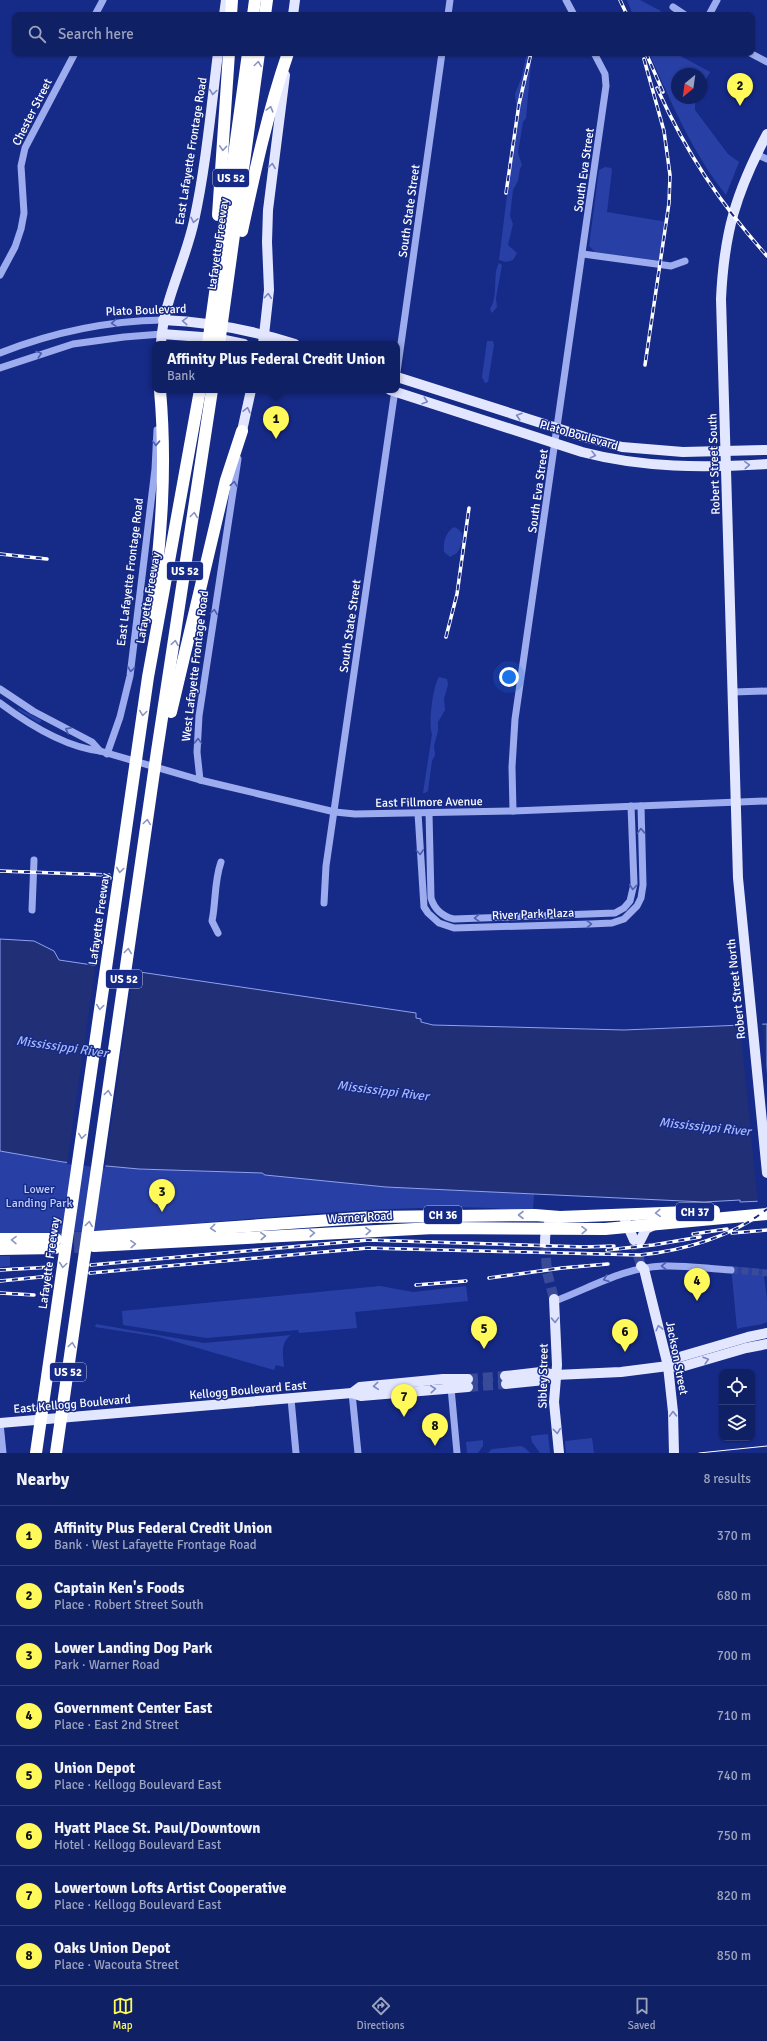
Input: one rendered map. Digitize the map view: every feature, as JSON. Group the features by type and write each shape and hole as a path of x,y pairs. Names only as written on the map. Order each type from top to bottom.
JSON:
{"highway":[{"path":"231,12 232,0"},
{"path":"253,12 255,0"},
{"path":"265,12 267,0"},
{"path":"220,299 229,56"},
{"name":"Lafayette Freeway","path":"218,341 220,299 248,56"},
{"name":"Lafayette Freeway","path":"209,341 220,299 259,56"},
{"path":"220,299 237,252 258,155 274,94 287,56"},
{"path":"148,677 149,640 164,498 164,437 159,393"},
{"name":"Lafayette Freeway","path":"36,1453 148,677 199,393"},
{"name":"US 52","path":"56,1453 212,393"},
{"path":"159,751 226,480 242,431"},
{"name":"CH 37","path":"623,1215 767,1206"},
{"name":"CH 37","path":"629,1228 656,1224 767,1214"},
{"name":"Warner Road","path":"623,1215 560,1217 535,1215 374,1217 94,1242 434,1228 629,1228"},
{"path":"0,1239 56,1244 0,1249"}],"main road":[{"path":"224,12 226,0"},
{"path":"293,12 294,0"},
{"name":"East Lafayette Frontage Road","path":"162,339 163,320 194,222 218,56"},
{"path":"264,339 269,290 266,242 268,210 288,56"},
{"name":"Robert Street South","path":"736,802 721,299 726,242 732,216 746,173 767,134"},
{"name":"Plato Boulevard","path":"163,320 204,323 276,341"},
{"name":"Plato Boulevard","path":"162,339 188,335 225,341"},
{"name":"Plato Boulevard","path":"400,378 556,428 622,446 674,452 767,450"},
{"name":"Plato Boulevard","path":"400,392 582,452 624,461 662,466 727,466 767,464"},
{"name":"West Lafayette Frontage Road","path":"242,431 250,393"},
{"name":"Robert Street North","path":"736,802 739,891 767,1173"},
{"path":"623,1215 637,1240 646,1229 656,1224"},
{"path":"545,1243 545,1229 552,1220 560,1217"},
{"name":"Jackson Street","path":"643,1267 668,1366 674,1412 674,1453"},
{"name":"Sibley Street","path":"554,1300 554,1402 559,1453"},
{"path":"668,1366 676,1358 767,1333"},
{"path":"505,1380 545,1380 555,1375 615,1372 668,1366 681,1367 746,1348 767,1344"},
{"name":"Kellogg Boulevard East","path":"145,1411 352,1394 361,1396 451,1388 468,1383 443,1379 360,1387 352,1394"},
{"name":"East Kellogg Boulevard","path":"0,1423 145,1411"}],"street":[{"path":"97,12 103,0"},
{"path":"448,12 450,0"},
{"path":"566,0 572,12"},
{"path":"711,12 717,0"},
{"path":"673,7 680,12"},
{"name":"Chester Street","path":"0,274 15,247 21,229 24,213 21,166 25,148 73,56"},
{"name":"South State Street","path":"400,351 442,56"},
{"name":"South Eva Street","path":"513,811 512,767 515,719 556,443 556,428 583,254 606,80 595,56"},
{"path":"755,56 767,62"},
{"path":"756,154 767,158"},
{"path":"583,254 671,266 685,260"},
{"name":"Plato Boulevard","path":"0,353 35,340 74,329 103,324 163,320"},
{"name":"Plato Boulevard","path":"1,366 73,344 124,336 162,339"},
{"name":"East Lafayette Frontage Road","path":"104,753 120,717 130,676 155,469 159,393"},
{"name":"South State Street","path":"324,903 326,866 335,812 393,393"},
{"name":"West Lafayette Frontage Road","path":"200,780 197,752 199,716 242,431"},
{"name":"East Fillmore Avenue","path":"0,689 33,711 92,742 104,753"},
{"path":"733,692 767,691"},
{"name":"East Fillmore Avenue","path":"0,703 48,733 73,745 200,780 335,812 355,814 513,811 767,801"},
{"name":"River Park Plaza","path":"429,813 431,898 435,908 444,916 454,919 590,915 615,913 624,908 633,895 634,881 631,806"},
{"name":"River Park Plaza","path":"418,813 422,899 428,913 439,923 454,928 597,924 618,922 624,919 637,906 641,898 643,885 641,806"},
{"path":"32,910 34,860"},
{"path":"218,933 212,922 215,907 216,875 221,862"},
{"path":"554,1300 602,1280 643,1267 662,1266 731,1270"},
{"path":"443,1379 451,1388 457,1453"},
{"path":"352,1394 358,1453"},
{"path":"291,1399 296,1453"},
{"path":"0,1423 3,1453"}],"green space":[{"path":"627,0 640,0 661,11 660,12 632,12"},
{"path":"526,56 532,56 526,118 523,122 518,153 522,165 518,181 513,190 510,216 513,224 508,245 517,253 513,260 506,262 499,260 518,123 515,94 521,79"},
{"path":"650,56 681,56 703,68 671,68 671,101"},
{"path":"707,70 710,72 707,77"},
{"path":"672,104 695,104 695,110 728,154 739,162 726,195 703,162"},
{"path":"605,167 611,168 612,170 607,212 667,222 661,261 595,252 589,246 599,170"},
{"path":"499,263 502,265 496,298 497,307 492,313 490,309 493,303 496,273"},
{"path":"487,341 493,341 494,345 488,382 485,383 482,377"},
{"path":"454,527 461,532 463,538 457,553 450,557 444,552 444,545 445,538"},
{"path":"439,677 447,679 448,685 444,699 445,710 438,722 438,731 434,746 435,755 432,761 428,791 423,793 432,734 432,705 435,688"},
{"path":"18,708 41,720 41,722 39,723 18,710"},
{"name":"Lower Landing Park","path":"0,1151 63,1162 139,1169 262,1173 265,1175 386,1187 534,1194 533,1210 461,1207 370,1210 93,1231 0,1234"},
{"path":"0,1256 10,1256 10,1266 0,1267"},
{"path":"731,1266 763,1269 767,1299 767,1322 737,1329"},
{"path":"380,1286 413,1292 466,1286 468,1301 355,1312 357,1328 299,1333 298,1330 206,1338 123,1325 122,1311"},
{"path":"96,1324 204,1343 291,1335 284,1345 284,1367 276,1365 274,1370 159,1337 95,1327"},
{"path":"548,1434 550,1453 540,1453 532,1442 531,1436"},
{"path":"592,1438 594,1453 566,1453 565,1441"},
{"path":"483,1440 483,1446 478,1453 467,1453 466,1442"},
{"path":"521,1446 530,1453 488,1453 492,1449"}],"water":[{"name":"Mississippi River","path":"0,939 34,941 54,951 59,960 416,1013 416,1018 421,1019 421,1022 433,1025 624,1030 767,1024 767,1196 762,1197 763,1201 740,1202 740,1200 704,1202 386,1187 265,1175 262,1173 139,1169 63,1162 0,1151"}],"pier":[{"path":"96,963 134,969 105,1168 67,1164"},
{"path":"762,1022 767,1075 767,1198 764,1199 764,1203 758,1204 740,1023"}],"tunnel":[{"path":"56,1239 95,1237"},
{"path":"634,1240 641,1266"},
{"path":"545,1243 547,1272 554,1299"},
{"path":"56,1248 94,1246"},
{"path":"731,1270 767,1273"},
{"path":"468,1379 505,1376"},
{"path":"468,1387 506,1384"}],"tram line":[{"path":"699,1453 767,1446"}],"railway":[{"path":"620,0 626,12"},
{"path":"506,193 519,104 530,56"},
{"path":"647,56 663,92"},
{"path":"644,59 664,131 670,175 669,203 645,365"},
{"path":"657,88 668,112 692,156 705,176 719,197 767,256"},
{"path":"446,637 457,594 469,508"},
{"path":"0,554 47,559"},
{"path":"0,871 109,875"},
{"path":"90,1273 368,1248 640,1255 673,1250 707,1241 739,1227 754,1219 767,1209"},
{"path":"693,1234 727,1229"},
{"path":"732,1233 767,1230"},
{"path":"607,1250 653,1245 700,1237"},
{"path":"91,1265 368,1240 584,1247 614,1246"},
{"path":"489,1278 562,1268 608,1264"},
{"path":"0,1270 52,1267"},
{"path":"0,1281 51,1276"},
{"path":"416,1285 466,1281"},
{"path":"0,1293 34,1295"}],"place":[{"name":"Captain Ken's Foods","path":"740,106"},
{"name":"Affinity Plus Federal Credit Union","path":"276,439"},
{"name":"Lower Landing Dog Park","path":"162,1212"},
{"name":"Government Center East","path":"697,1301"},
{"name":"Union Depot","path":"484,1349"},
{"name":"Hyatt Place St. Paul/Downtown","path":"625,1352"},
{"name":"Lowertown Lofts Artist Cooperative","path":"404,1417"},
{"name":"Oaks Union Depot","path":"435,1446"}]}
